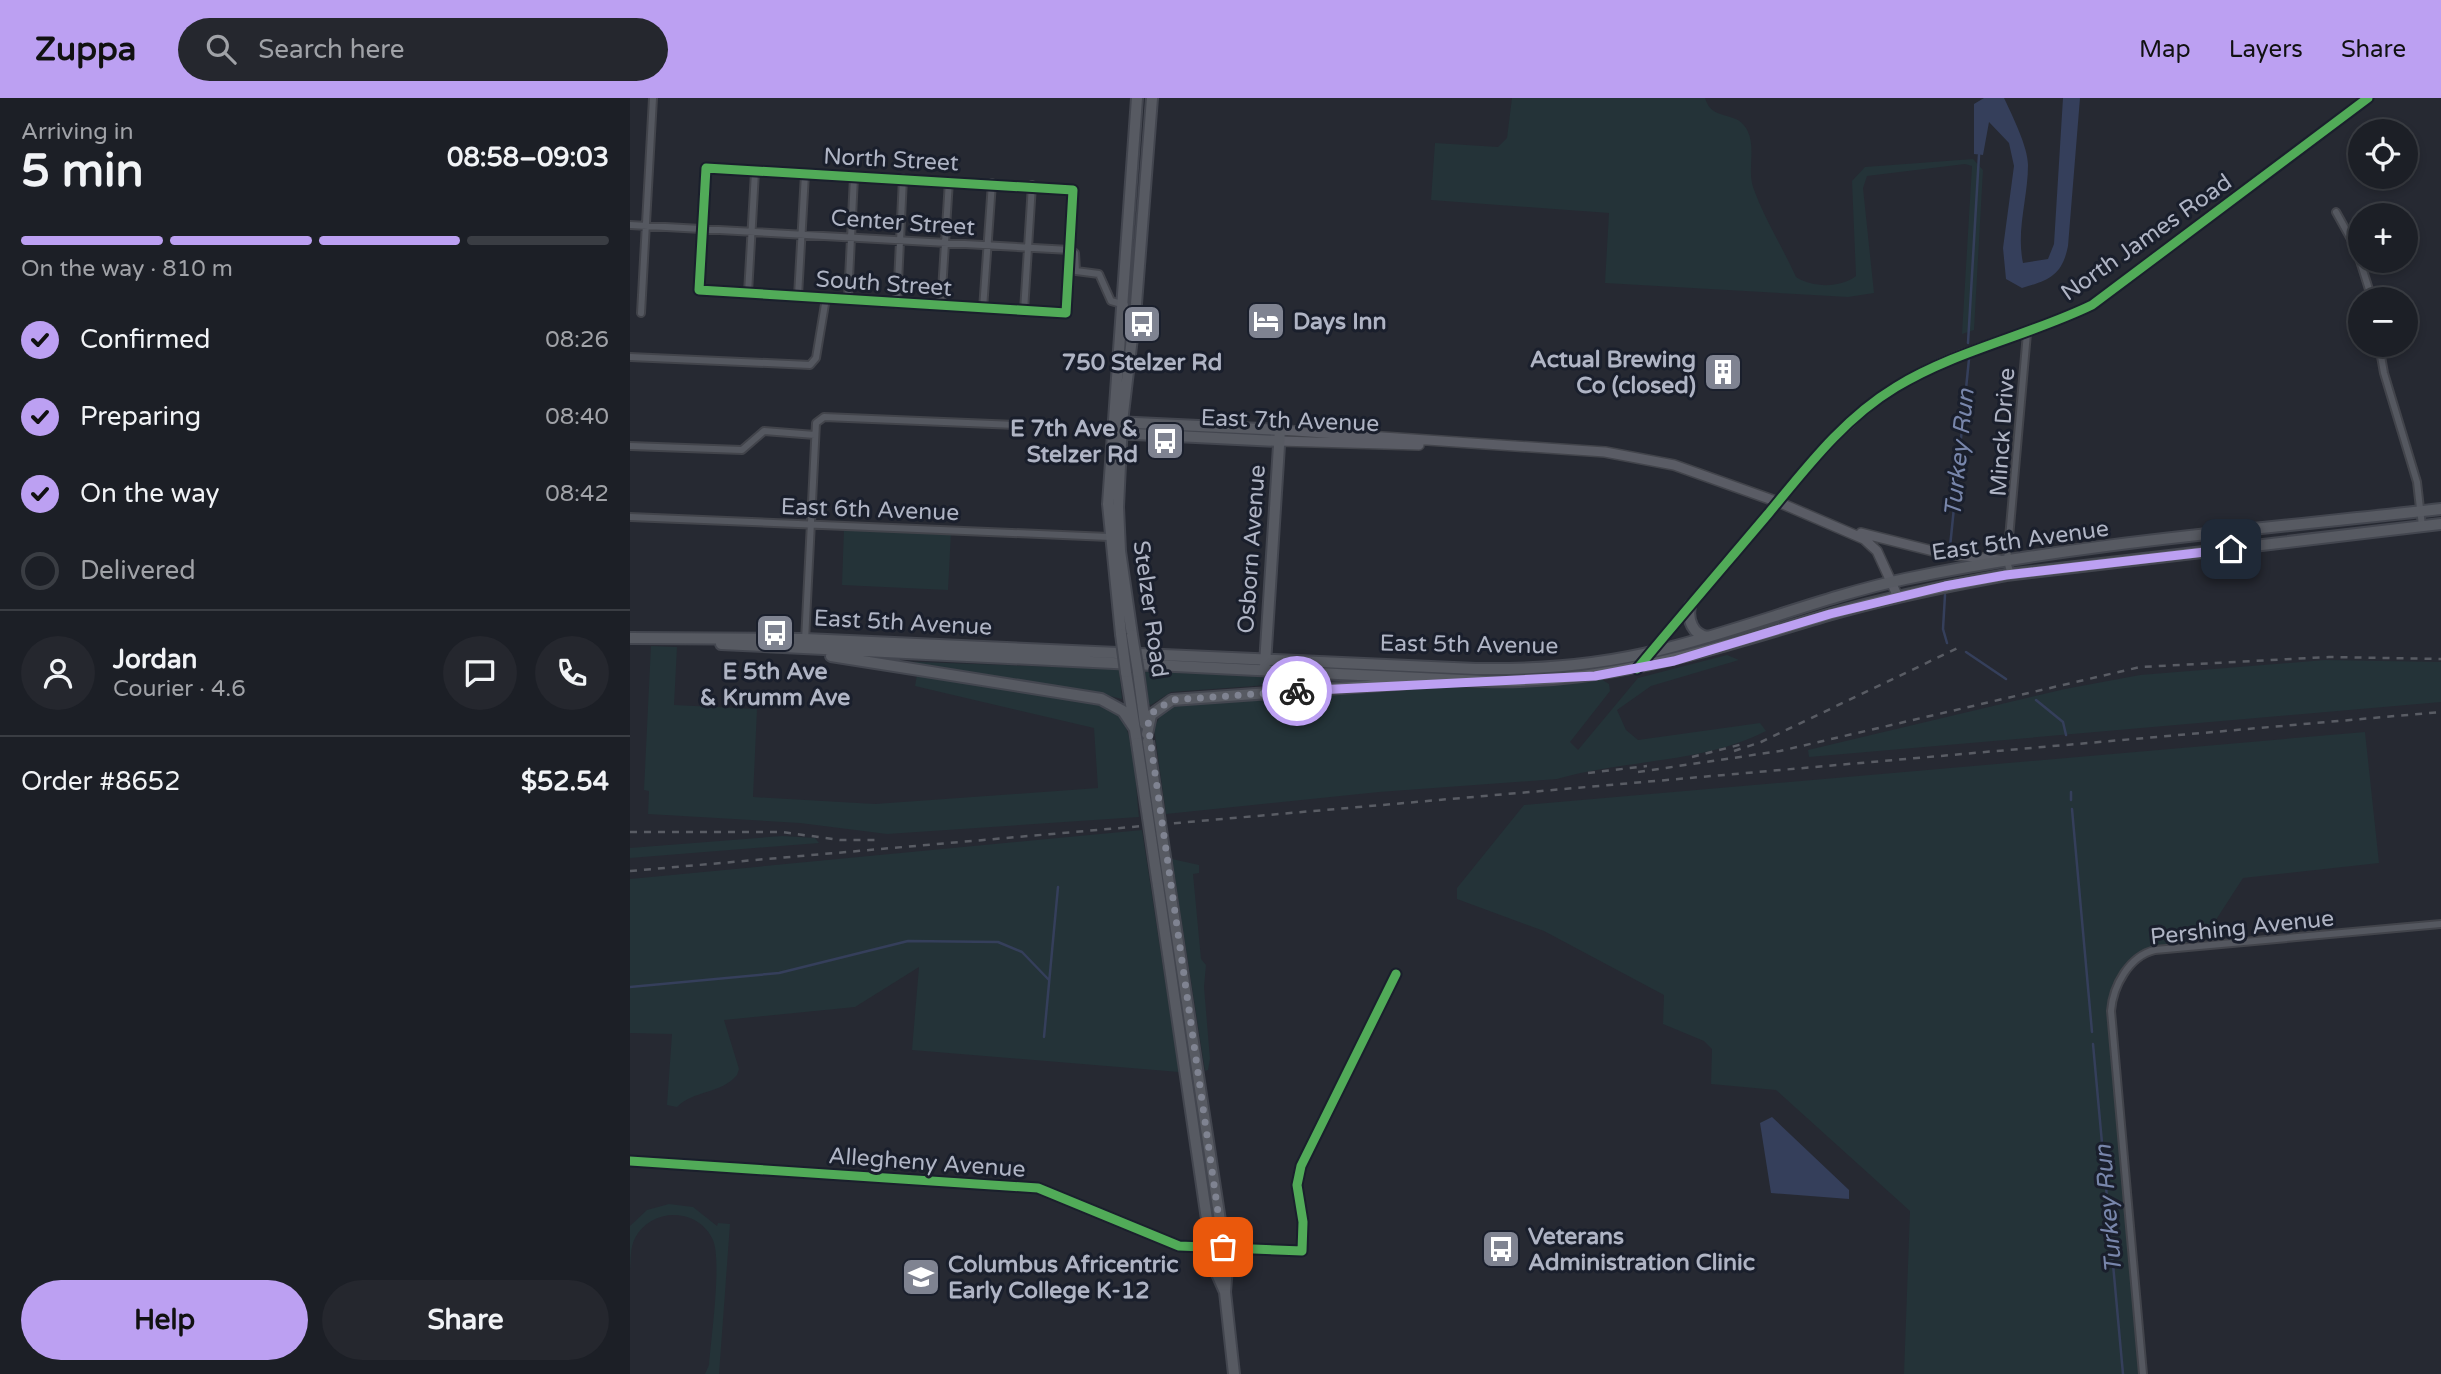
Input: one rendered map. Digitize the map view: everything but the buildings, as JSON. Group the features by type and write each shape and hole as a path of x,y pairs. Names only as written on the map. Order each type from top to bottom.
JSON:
{"main road":[{"name":"Stelzer Road","path":"1126,635 1119,537 1117,428 1121,304 1137,98"},
{"name":"Stelzer Road","path":"1152,98 1136,306 1108,504 1110,537 1144,739 1210,1245"},
{"path":"1125,396 1127,408 1134,415 1167,425"},
{"name":"East 7th Avenue","path":"1117,428 1167,425 1280,435"},
{"name":"East 7th Avenue","path":"1117,428 1280,435"},
{"name":"Osborn Avenue","path":"1264,671 1280,435"},
{"name":"East 5th Avenue","path":"630,638 1265,658 1508,669 1599,663 1650,653 1892,583 2007,561 2441,509"},
{"name":"East 5th Avenue","path":"805,644 1264,671 1483,681 1552,679 1637,669 1727,647 1898,597 2011,575 2441,524"},
{"path":"1690,606 1689,619 1692,626 1699,635 1708,637"},
{"path":"805,644 849,661 1101,699 1123,711 1135,729"},
{"name":"Stelzer Road","path":"1132,672 1135,729 1144,739"},
{"path":"1144,739 1151,715 1172,700 1483,681"},
{"name":"Stelzer Road","path":"1163,878 1223,1247"},
{"path":"1210,1245 1216,1274 1225,1292"},
{"path":"1223,1247 1234,1374"}],"street":[{"path":"641,313 653,98"},
{"name":"North James Road","path":"1637,669 1826,444 1870,404 1918,374 2092,305 2368,98"},
{"name":"North Street","path":"702,229 706,169 1032,185 1073,190 1070,250"},
{"path":"748,293 755,172"},
{"path":"798,296 805,174"},
{"path":"848,299 854,177"},
{"path":"897,304 903,178"},
{"path":"941,306 948,181"},
{"path":"983,309 992,183"},
{"path":"1024,311 1032,185"},
{"path":"2336,212 2356,248 2368,287"},
{"name":"Center Street","path":"630,225 1070,250"},
{"name":"South Street","path":"702,229 699,290 983,309 1066,313 1070,250"},
{"path":"1070,250 1074,253 1076,271 1099,274 1107,295 1121,304 1136,306"},
{"path":"630,358 810,365 816,358 826,298"},
{"name":"Minck Drive","path":"2011,575 2007,561 2026,333"},
{"path":"2381,357 2417,482 2422,526"},
{"path":"805,644 818,419 824,417 1016,425"},
{"path":"630,446 742,450 764,431 815,435"},
{"name":"East 7th Avenue","path":"1280,435 1637,456 1692,470 1844,529 1910,547 2007,561"},
{"name":"East 6th Avenue","path":"630,517 1110,537"},
{"name":"East 7th Avenue","path":"1844,529 1874,547 1898,597"},
{"name":"Pershing Avenue","path":"2143,1374 2111,1011 2116,986 2136,960 2155,950 2441,925"},
{"path":"1210,1245 1301,1251 1303,1222 1297,1185 1301,1166 1396,974"},
{"name":"Allegheny Avenue","path":"630,1161 1038,1188 1179,1246 1210,1245"}],"shaded area":[{"path":"1512,98 1705,98 1713,110 1736,119 1746,128 1751,142 1751,180 1763,210 1796,277 1819,285 1843,283 1856,276 1852,181 1865,167 1973,159 1983,170 1974,330 1962,334 1972,166 1965,164 1867,176 1863,188 1874,293 1848,297 1605,283 1609,213 1431,200 1435,143 1498,147 1507,138"},
{"path":"844,528 951,532 948,590 842,585"},
{"path":"651,646 677,647 674,705 757,709 753,797 875,804 1098,788 1094,728 915,686 917,675 1098,703 1113,711 1126,726 1129,738 1139,817 887,834 800,823 648,814 649,791 644,790"},
{"path":"1727,655 1739,660 1651,686 1617,710 1626,730 1638,740 1760,723 1766,731 1716,750 1557,779 1379,792 1166,814 1154,728 1164,709 1175,705 1390,686 1499,688 1601,679 1609,684 1610,691 1570,742 1578,750 1638,678"},
{"path":"2325,660 2441,662 2441,702 1809,757 1808,750 2065,689 2140,675"},
{"path":"890,661 1119,669 1122,699 1090,691"},
{"path":"1145,672 1285,676 1287,680 1284,684 1171,692 1151,705"},
{"path":"2365,732 2379,863 2243,878 2199,946 2167,950 2144,957 2127,972 2111,1002 2143,1374 1904,1374 1910,1211 1776,1090 1711,1084 1712,1049 1704,1041 1663,1024 1664,995 1544,931 1457,899 1457,888 1524,805"},
{"path":"1142,830 1179,1072 912,1050 919,967 855,1007 724,1020 739,1069 737,1075 723,1086 691,1098 677,1107 667,1105 672,1034 630,1033 630,879"},
{"path":"782,836 815,838 819,843 630,858 630,848"},
{"path":"1172,859 1199,865 1199,873 1193,874 1201,959 1206,965 1204,987 1210,1059 1208,1070 1205,1071"},
{"path":"669,1204 693,1207 717,1226 718,1223 730,1224 719,1374 705,1374 709,1365 716,1265 713,1240 706,1229 687,1217 675,1215 652,1220 635,1238 630,1270 630,1226 647,1210"}],"water":[{"path":"1984,98 2004,98 2025,149 2028,165 2021,238 2023,263 2048,259 2054,244 2063,98 2080,98 2065,256 2053,275 2022,288 2006,279 2003,248 2014,166 2009,143 1989,122 1983,155 1974,154 1974,104"},
{"path":"1772,1117 1849,1190 1849,1199 1771,1193 1760,1123"}],"waterway":[{"name":"Turkey Run","path":"1968,343 1979,155"},
{"name":"Turkey Run","path":"1950,547 1969,359"},
{"name":"Turkey Run","path":"1945,595 1943,629 1947,643"},
{"name":"Turkey Run","path":"1966,652 2006,679"},
{"name":"Turkey Run","path":"2036,700 2063,722 2066,735"},
{"name":"Turkey Run","path":"2071,792 2071,800"},
{"name":"Turkey Run","path":"2072,809 2092,1032"},
{"path":"1044,1037 1058,887"},
{"path":"630,987 779,973 908,941 998,942 1022,952 1049,980"},
{"name":"Turkey Run","path":"2093,1044 2123,1374"}],"railway":[{"path":"1734,751 1761,742 1962,646"},
{"path":"1638,772 1780,751 2140,667 2329,657 2441,659"},
{"path":"630,871 2441,712"},
{"path":"1692,757 1743,744"},
{"path":"1588,773 1647,766"},
{"path":"630,832 782,832 840,840 878,840"}],"cycle path":[{"path":"1637,669 1812,462 1859,414 1919,374 2092,305 2368,98"},
{"path":"706,168 1073,190 1066,313 699,290 706,168"},
{"path":"630,1161 1038,1188 1179,1246 1302,1251 1303,1222 1297,1185 1301,1166 1396,974"}],"way so far":[{"path":"1223,1247 1147,734 1148,724 1154,711 1172,700 1297,691"}],"place":[{"name":"Days Inn","path":"1266,321"},
{"name":"750 Stelzer Rd","path":"1142,324"},
{"name":"Actual Brewing Co (closed)","path":"1723,372"},
{"name":"E 7th Ave & Stelzer Rd","path":"1165,441"},
{"name":"E 5th Ave & Krumm Ave","path":"775,633"},
{"name":"Veterans Administration Clinic","path":"1501,1249"},
{"name":"Columbus Africentric Early College K-12","path":"921,1277"}],"route":[{"path":"1297,691 1595,676 1674,661 1830,614 1945,586 2006,575 2231,549"}]}
